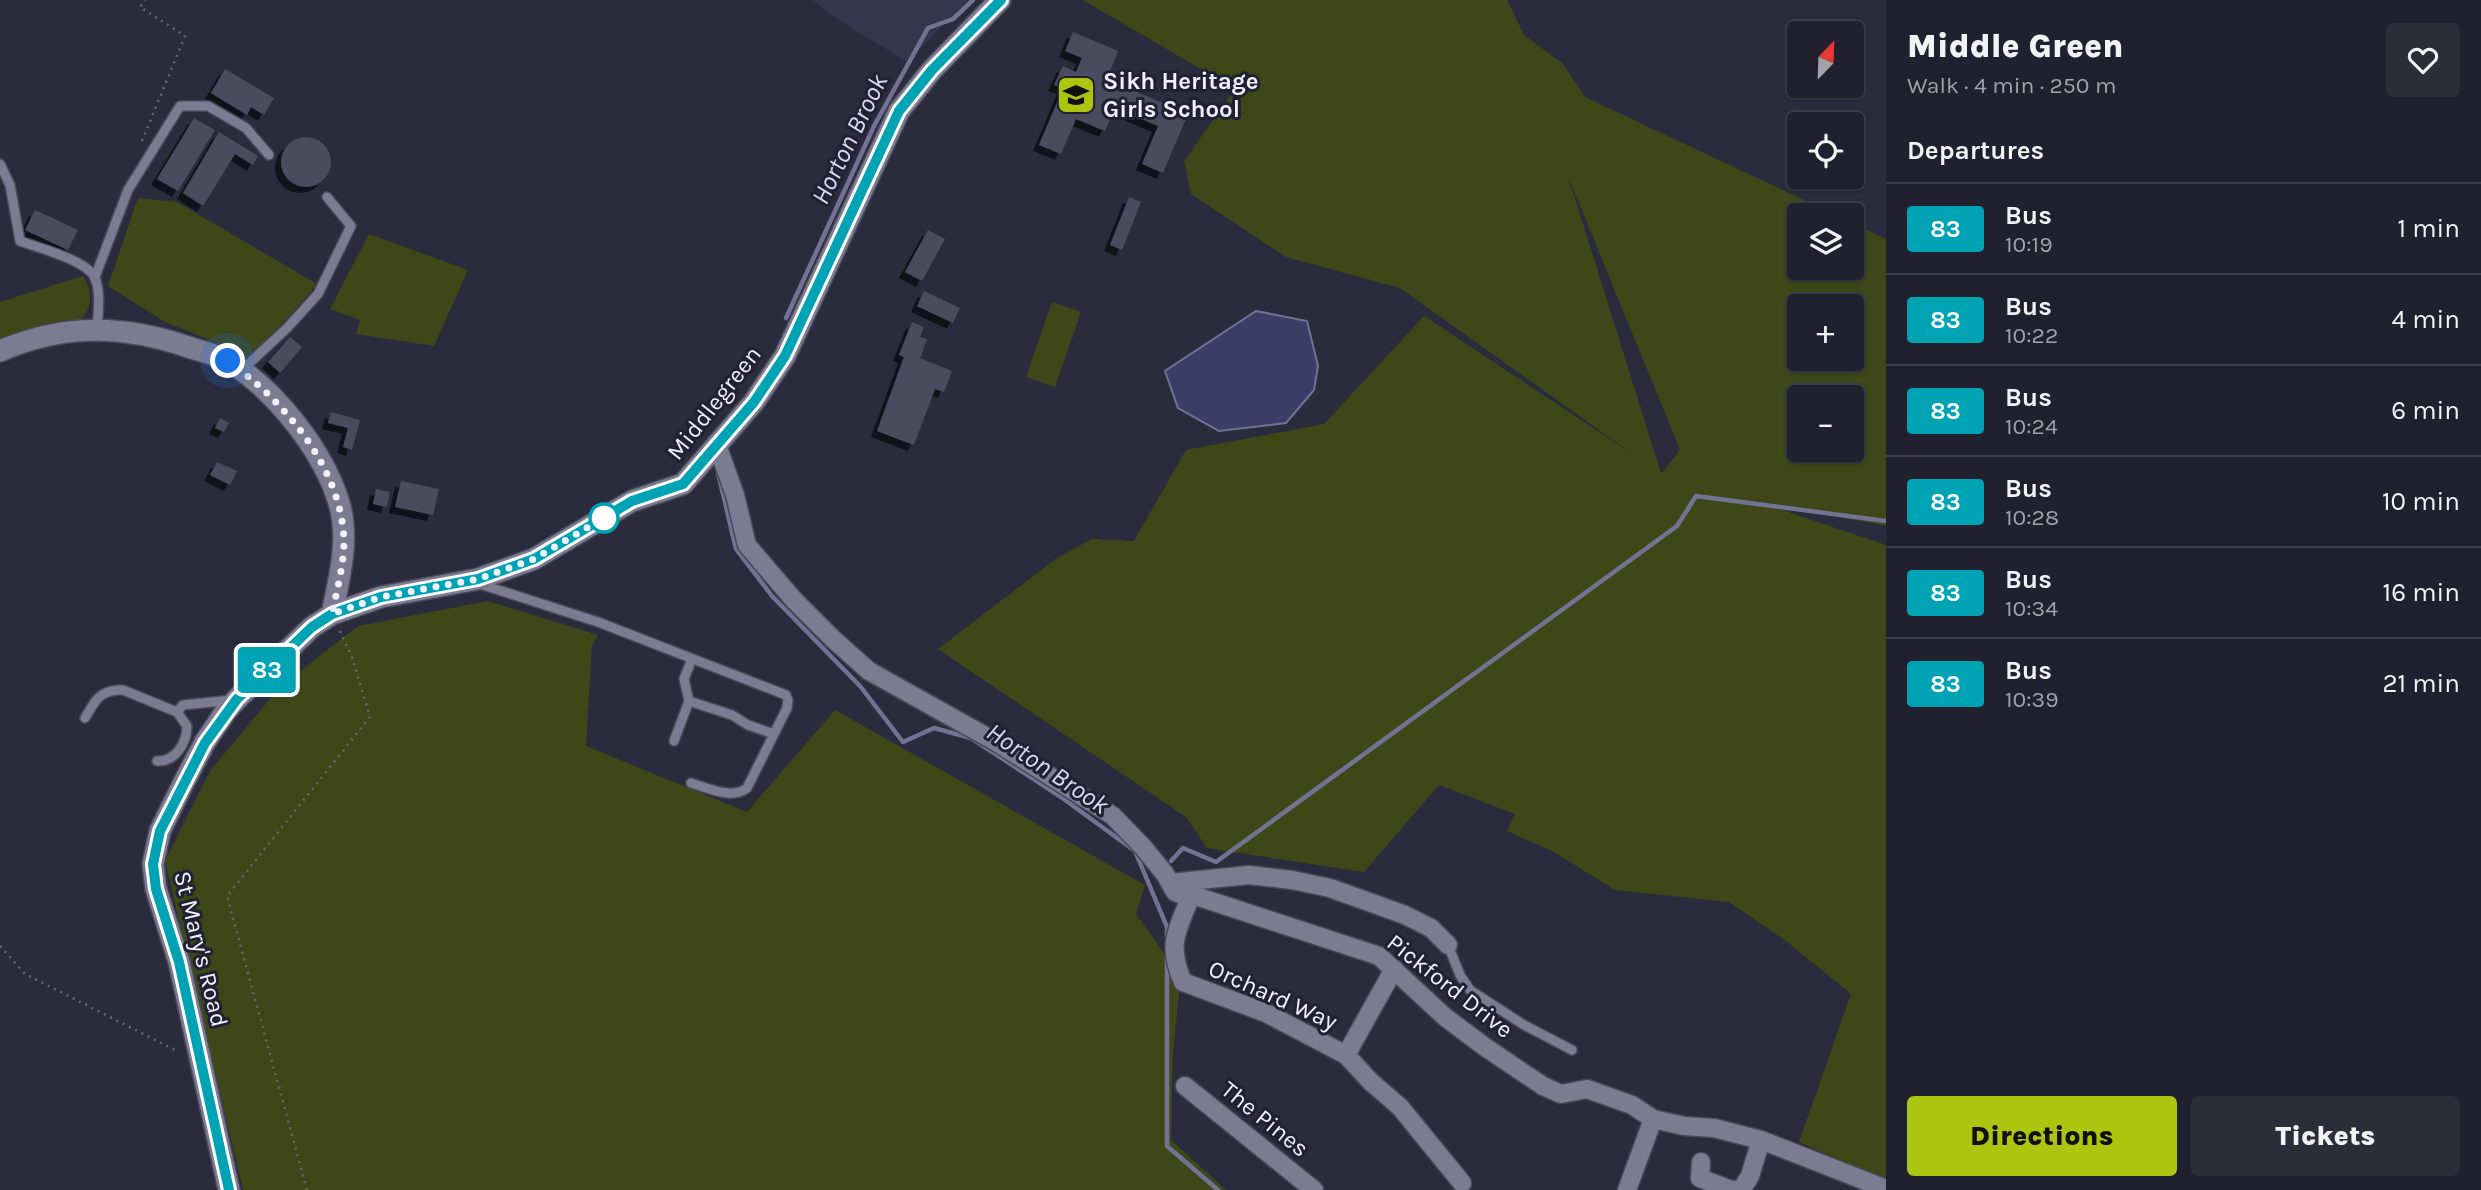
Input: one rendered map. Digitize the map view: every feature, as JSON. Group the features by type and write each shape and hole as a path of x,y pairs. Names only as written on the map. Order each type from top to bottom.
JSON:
{"street":[{"name":"Middlegreen","path":"332,614 381,597 468,581 534,559 632,501 683,484 754,402 785,356 899,111 932,70 1000,0"},
{"path":"0,351 21,342 97,328 169,340 228,361 242,370 260,385 303,434 323,465 340,504 344,541 332,614"},
{"path":"717,445 735,495 747,545 794,600 833,639 869,671 996,742 1113,816 1143,846 1178,891 1249,876 1293,880 1330,888 1405,915 1431,929 1448,945"},
{"name":"St Mary's Road","path":"229,1190 179,962 156,889 153,864 160,831 205,743 237,699 312,627 332,614"},
{"name":"Pickford Drive","path":"1178,891 1379,956 1445,1017 1543,1086 1562,1094 1587,1089 1608,1095 1632,1105 1654,1119 1684,1126 1714,1128 1761,1140 1886,1189"},
{"name":"Orchard Way","path":"1178,891 1175,963 1183,982 1266,1013 1346,1055 1371,1082 1400,1107 1462,1182"},
{"name":"Orchard Way","path":"1346,1055 1394,969"},
{"name":"The Pines","path":"1185,1086 1314,1190"},
{"path":"1627,1190 1654,1119"},
{"path":"1700,1162 1700,1178 1733,1190 1742,1189 1750,1176 1761,1140"}],"lane":[{"path":"97,328 95,277 128,190 180,106 208,106 246,128 269,155"},
{"path":"0,164 10,185 20,241 83,265 95,277"},
{"path":"242,370 287,328 317,294 351,226 327,197"},
{"path":"468,581 598,622 786,695 787,708 747,788 742,792 725,793 691,783"},
{"path":"674,741 689,701 684,679 692,659"},
{"path":"85,718 97,696 115,690 177,712 187,726 185,739 175,755 167,760 157,761"},
{"path":"177,712 183,705 237,699"},
{"path":"689,701 732,715 748,725 774,734"},
{"path":"1448,945 1456,968 1470,990 1524,1025 1572,1050"}],"path":[{"path":"139,148 184,36 140,8 145,0"},
{"path":"307,1190 227,896 370,717 352,657 332,614"},
{"path":"0,946 24,974 201,1063"}],"shaded area":[{"path":"812,0 968,0 907,62 837,19"},
{"path":"1256,311 1307,321 1318,366 1314,390 1286,423 1219,431 1178,408 1165,371"}],"green space":[{"path":"1083,0 1507,0 1524,35 1563,64 1585,97 1810,203 1787,203 1787,280 1864,280 1864,229 1886,239 1886,526 1756,501 1886,545 1886,1180 1799,1142 1851,994 1786,941 1729,902 1615,890 1554,852 1507,831 1515,814 1439,785 1364,872 1207,848 1186,817 938,649 1057,558 1092,539 1134,541 1186,450 1324,424 1424,316 1634,455 1400,288 1286,257 1191,194 1184,161 1235,89","holes":["1568,176 1680,450 1661,473"]},
{"path":"138,198 177,202 317,284 246,360 227,347 165,322 108,286"},
{"path":"369,234 468,270 434,346 356,334 360,320 330,309"},
{"path":"83,276 89,288 90,300 84,317 79,322 0,342 0,302"},
{"path":"1052,302 1081,312 1055,387 1026,377"},
{"path":"488,601 598,635 592,645 586,746 747,812 835,710 1145,885 1136,914 1181,977 1173,1050 1171,1140 1226,1190 243,1190 165,861 210,771 280,687 358,626"}],"building":[{"path":"1073,32 1118,51 1107,79 1188,114 1163,173 1142,164 1158,126 1115,108 1105,131 1076,119 1061,154 1039,145 1063,88 1054,85 1063,66 1076,72 1082,58 1065,51"},
{"path":"225,69 274,98 264,115 251,107 247,115 211,93"},
{"path":"194,118 215,130 178,191 157,179"},
{"path":"219,132 258,156 253,165 235,154 203,206 183,193"},
{"path":"306,137 324,144 331,162 324,180 306,187 288,180 281,162 288,144"},
{"path":"1129,197 1141,202 1122,250 1110,245"},
{"path":"35,210 78,230 68,250 25,230"},
{"path":"928,230 945,239 922,281 905,272"},
{"path":"924,291 960,308 953,323 917,306"},
{"path":"912,322 924,327 920,337 927,339 920,358 952,371 944,392 935,389 914,445 877,431 904,357 899,355"},
{"path":"290,337 302,347 280,373 268,362"},
{"path":"331,412 360,420 352,450 343,447 348,428 328,423"},
{"path":"220,418 229,423 224,432 215,428"},
{"path":"217,462 237,471 230,485 210,475"},
{"path":"401,481 439,489 433,515 395,507"},
{"path":"376,489 390,492 387,507 373,504"}],"waterway":[{"name":"Horton Brook","path":"786,318 874,126 928,28 953,19 973,0"},
{"name":"Horton Brook","path":"718,473 736,549 772,596 860,686 903,742 934,728 971,738 1061,797 1135,851 1167,927 1167,938"},
{"path":"1171,861 1183,848 1216,862 1677,526 1696,496 1886,521"},
{"name":"Horton Brook","path":"1167,957 1167,1146 1218,1190"}],"bus line":[{"name":"83","path":"229,1190 179,962 156,889 153,864 160,831 205,743 237,699 312,627 332,614 381,597 478,579 534,559 632,501 683,484 754,402 785,356 899,111 932,70 1001,0"}],"place":[{"name":"Sikh Heritage Girls School","path":"1076,95"}],"route":[{"path":"228,361 260,385 303,434 323,465 340,504 344,541 332,614 381,597 478,579 534,559 609,515 604,518"}]}
